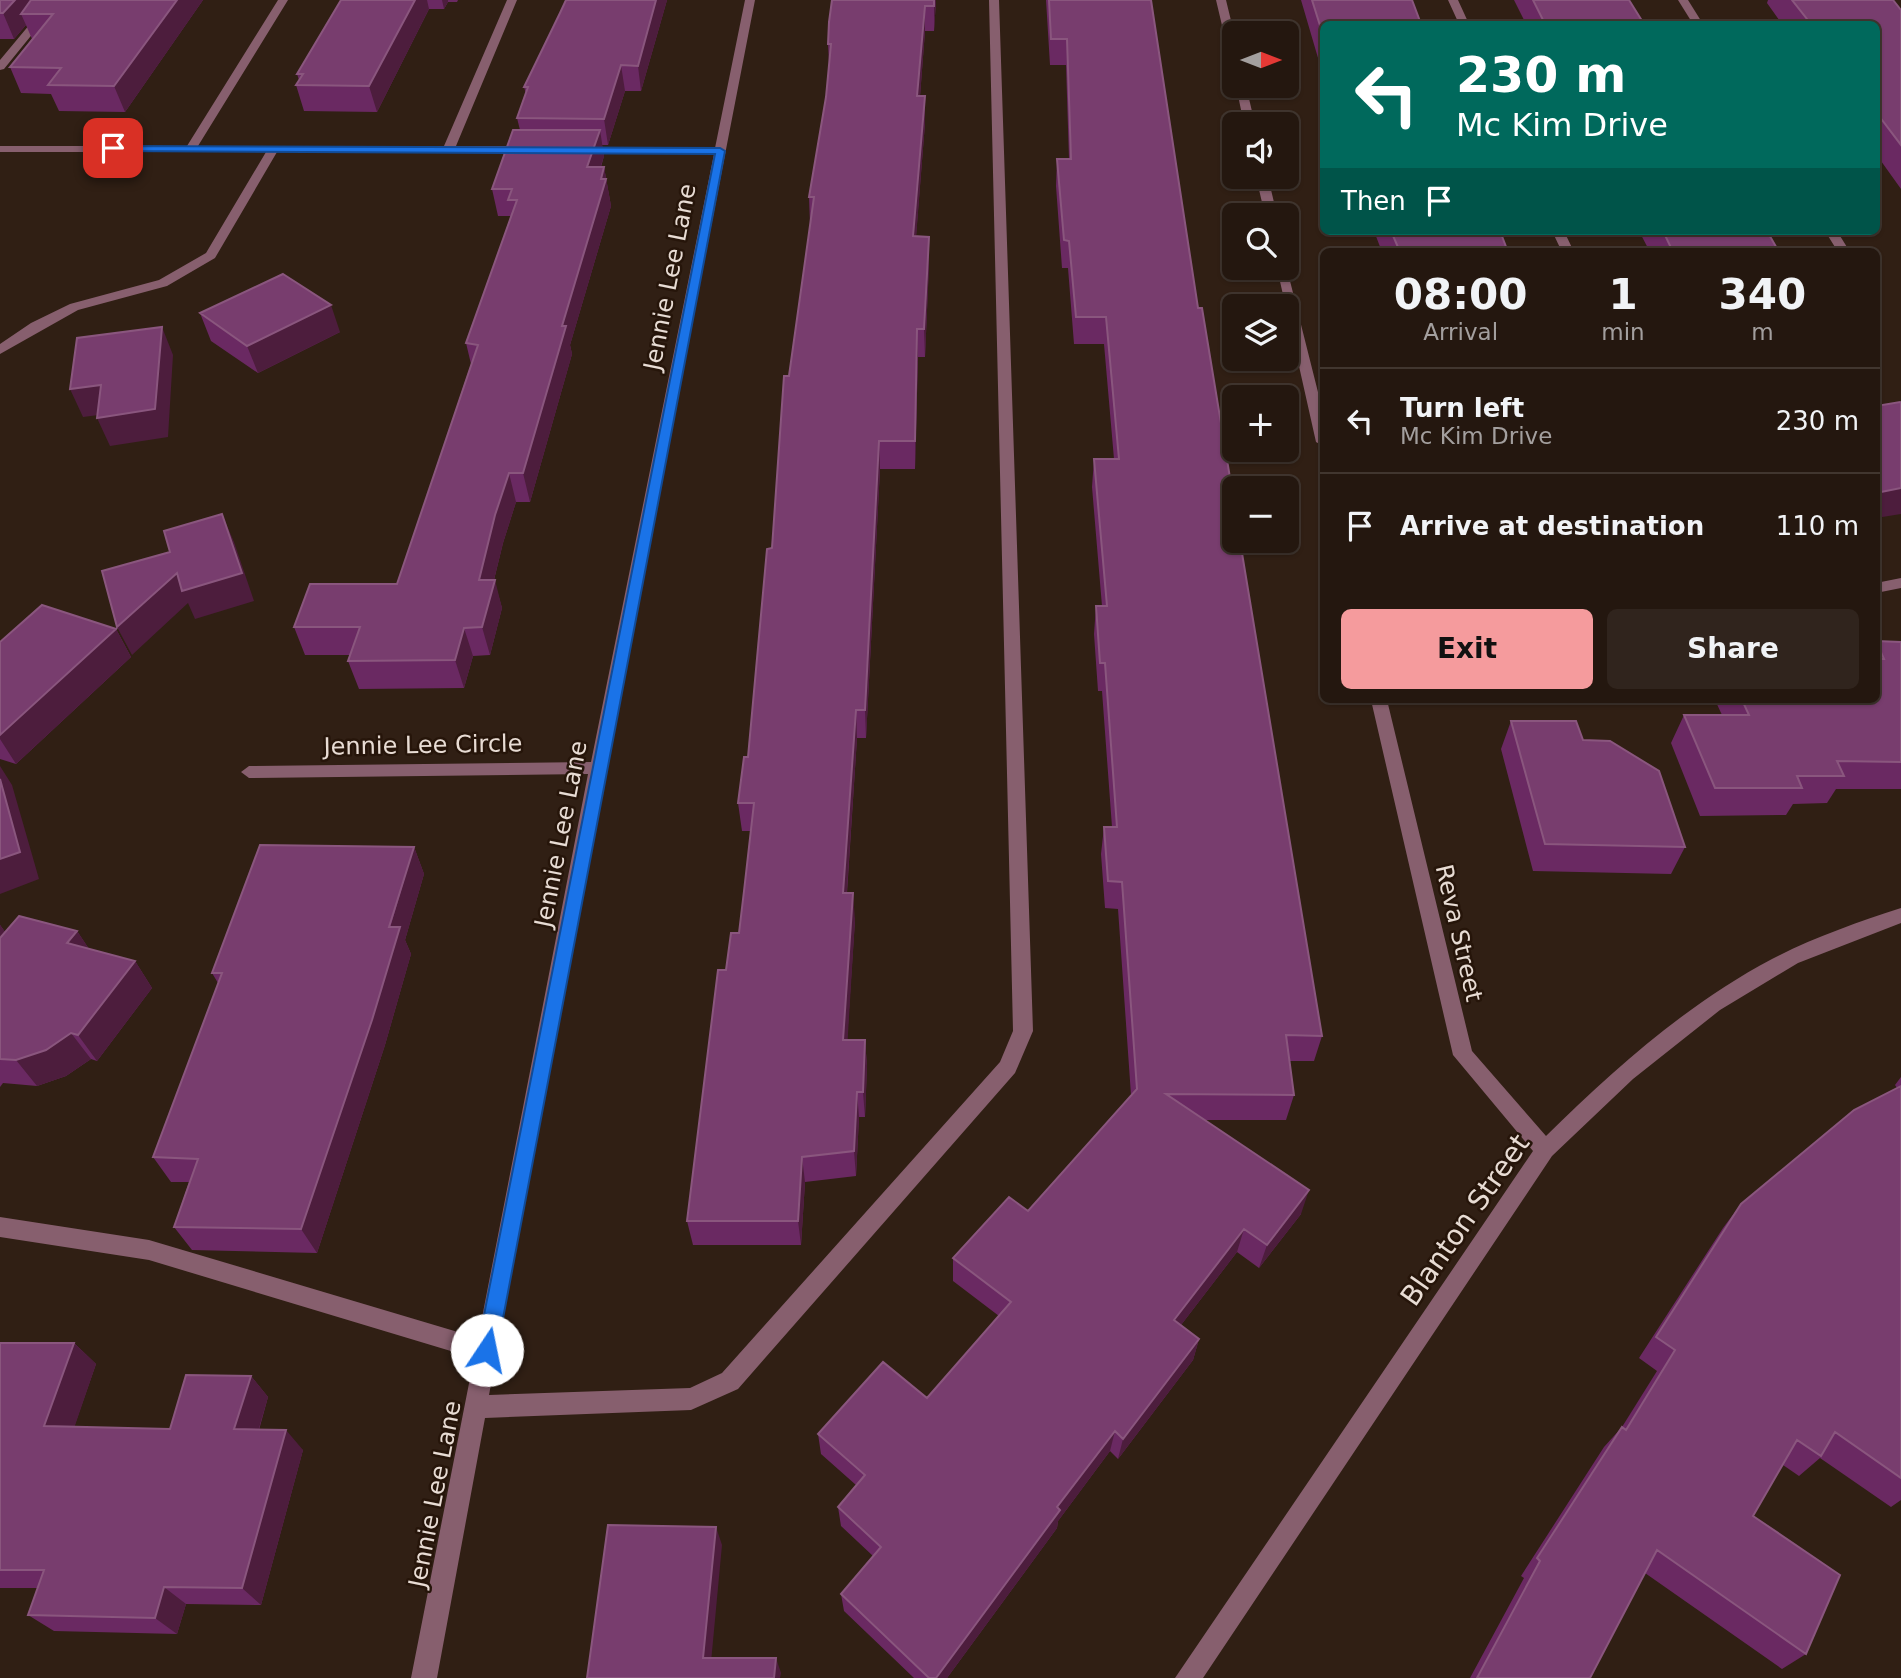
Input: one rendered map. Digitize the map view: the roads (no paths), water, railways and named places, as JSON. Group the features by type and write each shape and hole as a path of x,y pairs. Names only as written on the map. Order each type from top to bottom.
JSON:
{"street":[{"path":"0,67 55,0"},
{"path":"191,148 283,0"},
{"path":"449,148 512,0"},
{"name":"Jennie Lee Lane","path":"424,1678 598,768 750,0"},
{"path":"477,1407 691,1399 730,1381 1008,1067 1023,1031 994,0"},
{"path":"1221,0 1226,21"},
{"path":"1453,0 1463,21"},
{"path":"1683,0 1696,21"},
{"path":"0,149 544,149"},
{"path":"571,149 720,151"},
{"path":"0,350 36,326 74,307 163,283 211,255 273,150"},
{"path":"1286,280 1320,429"},
{"path":"1880,587 1901,583"},
{"name":"Reva Street","path":"1380,703 1463,1055 1545,1150"},
{"name":"Jennie Lee Circle","path":"249,772 598,768"},
{"name":"Blanton Street","path":"1188,1678 1545,1150 1593,1101 1676,1029 1779,964 1901,915"},
{"path":"0,1227 149,1250 487,1350"}]}
